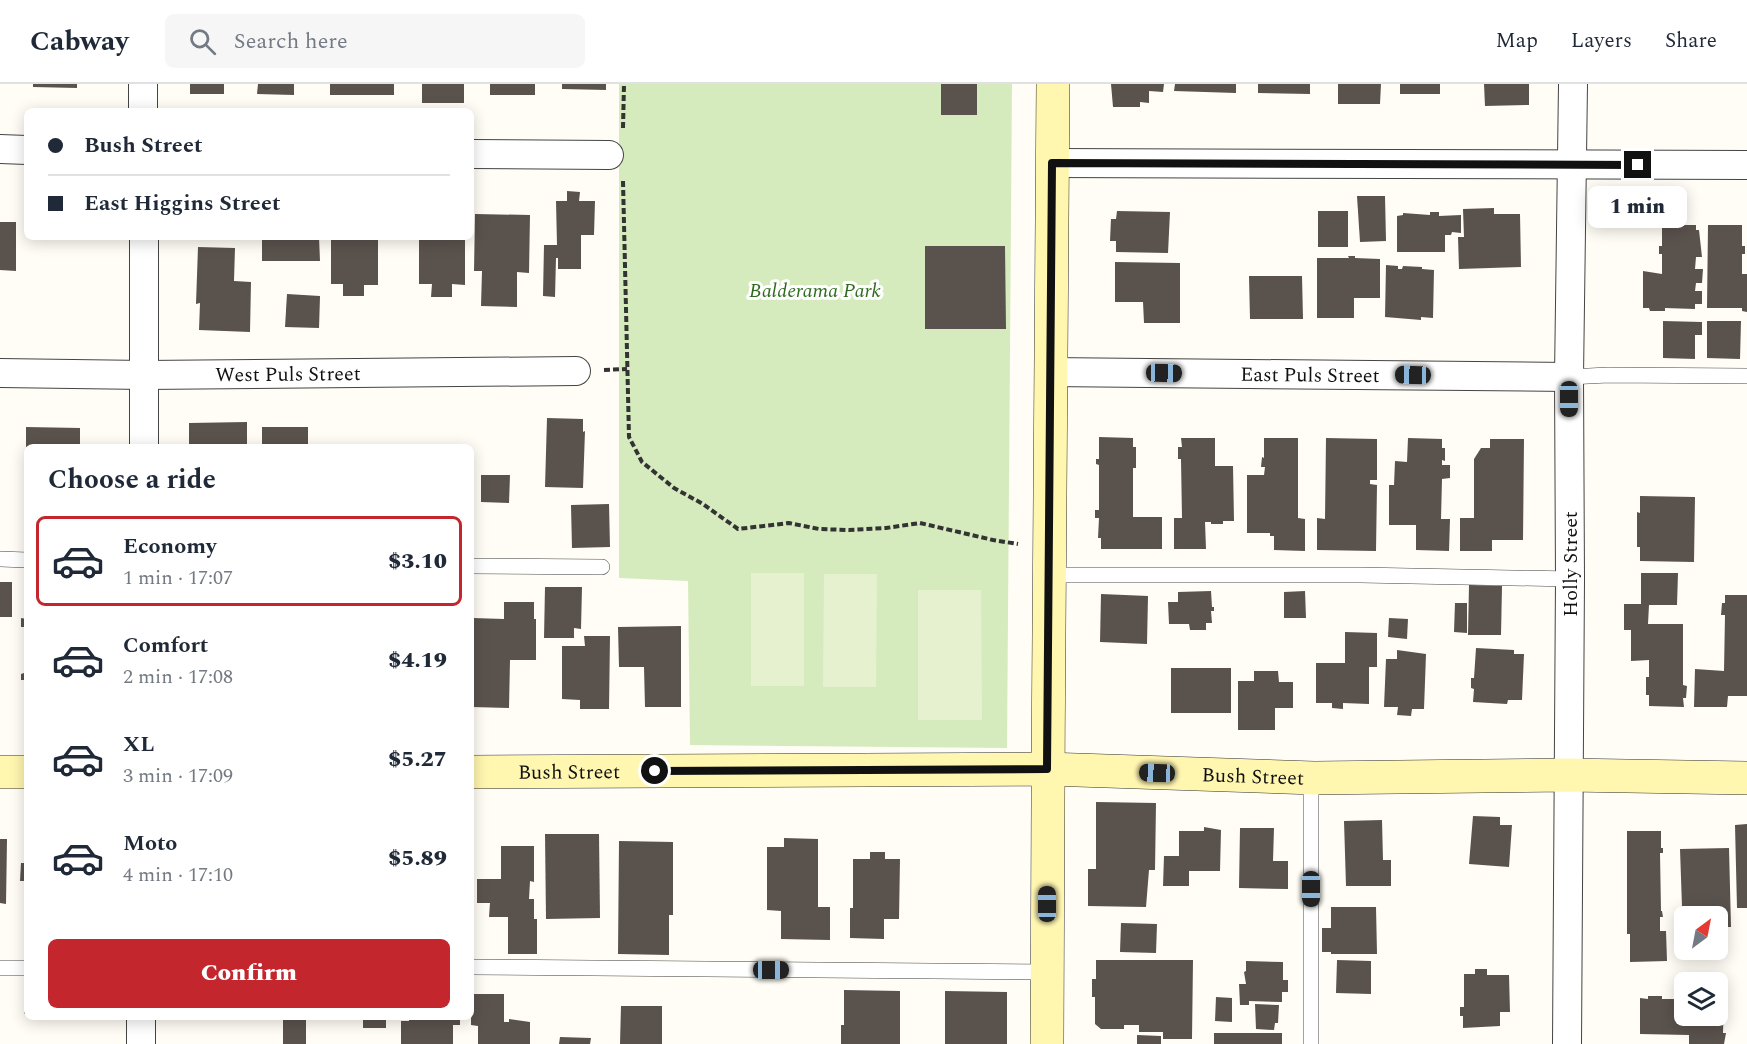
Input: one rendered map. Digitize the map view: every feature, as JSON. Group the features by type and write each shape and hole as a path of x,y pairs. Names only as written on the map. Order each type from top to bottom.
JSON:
{"main road":[{"path":"1047,1044 1049,372 1053,84"},
{"name":"Bush Street","path":"474,772 1047,769 1311,778 1568,775 1747,778"},
{"path":"0,772 24,772"}],"street":[{"path":"142,84 143,108"},
{"name":"Holly Street","path":"1567,1044 1569,377 1573,84"},
{"path":"474,154 616,145"},
{"path":"0,149 24,150"},
{"path":"1052,163 1747,165"},
{"path":"144,240 144,444"},
{"name":"West Puls Street","path":"0,373 145,375 576,371"},
{"name":"East Puls Street","path":"1049,372 1569,377"},
{"path":"141,1020 141,1044"}],"lane":[{"path":"1569,377 1747,376"},
{"path":"0,559 24,560"},
{"path":"1050,561 1359,575 1570,579"},
{"path":"474,566 602,567"},
{"path":"1311,778 1311,1044"},
{"path":"474,967 1047,972"},
{"path":"0,968 24,968"}],"path":[{"path":"616,145 624,84"},
{"path":"623,180 629,437 642,462 674,488 703,504 738,529 789,523 819,530 849,530 921,523 993,540 1050,561"}],"green space":[{"name":"Balderama Park","path":"619,84 1012,84 1007,748 690,745 688,581 619,578"},
{"path":"751,573 804,573 804,686 751,686"},
{"path":"824,574 877,574 876,687 823,687"},
{"path":"918,590 981,590 982,720 918,720"}],"building":[{"path":"33,84 77,84 77,88 33,87"},
{"path":"190,84 224,84 224,94 190,94"},
{"path":"258,84 294,84 294,95 257,94"},
{"path":"330,84 394,84 394,95 330,95"},
{"path":"422,84 464,84 464,103 422,103"},
{"path":"490,84 535,84 535,95 490,95"},
{"path":"562,84 606,84 606,90 562,89"},
{"path":"941,84 977,84 977,115 941,115"},
{"path":"1111,84 1164,84 1163,92 1149,91 1149,103 1140,102 1140,107 1113,107"},
{"path":"1175,84 1236,84 1236,93 1174,91"},
{"path":"1258,84 1310,84 1310,94 1258,93"},
{"path":"1338,84 1381,84 1380,104 1338,104"},
{"path":"1400,84 1440,84 1440,94 1400,94"},
{"path":"1484,84 1529,84 1529,105 1485,106"},
{"path":"567,191 580,192 579,201 595,201 594,235 581,235 581,269 558,269 558,258 556,258 555,297 543,296 544,245 557,245 556,201 567,201"},
{"path":"1357,196 1385,196 1386,241 1360,242"},
{"path":"1494,208 1494,214 1520,214 1521,267 1459,269 1458,237 1464,237 1463,209"},
{"path":"1117,211 1170,212 1168,253 1116,252 1116,241 1110,241 1111,219 1116,219"},
{"path":"1318,211 1348,211 1348,247 1318,247"},
{"path":"1430,212 1439,212 1439,216 1461,215 1461,233 1452,232 1451,235 1445,235 1445,252 1397,252 1397,216 1403,213 1430,215"},
{"path":"475,214 530,215 529,273 517,272 517,307 481,306 482,271 474,271"},
{"path":"0,222 16,222 16,271 0,270"},
{"path":"1662,225 1696,225 1696,230 1699,230 1702,257 1696,257 1695,269 1703,269 1702,283 1696,283 1695,291 1702,291 1702,304 1695,304 1695,309 1665,308 1665,311 1650,311 1649,308 1643,308 1643,271 1662,274 1662,254 1659,254 1659,246 1662,246"},
{"path":"1708,225 1742,225 1742,246 1745,246 1745,254 1742,254 1742,274 1747,274 1747,312 1742,311 1742,308 1707,308"},
{"path":"262,240 319,240 320,261 262,261"},
{"path":"331,240 378,240 378,285 364,285 364,296 343,296 343,284 331,284"},
{"path":"419,240 465,240 465,285 452,284 452,297 431,297 432,284 419,284"},
{"path":"925,246 1005,246 1006,329 925,329"},
{"path":"198,247 235,248 234,281 251,282 250,332 199,330 200,303 196,304"},
{"path":"1348,256 1380,259 1380,298 1354,298 1354,318 1317,318 1317,258 1349,258"},
{"path":"1115,262 1180,263 1180,323 1144,323 1143,302 1115,302"},
{"path":"1386,265 1398,266 1398,269 1402,269 1403,266 1434,270 1433,318 1421,317 1421,320 1385,317"},
{"path":"1249,276 1302,276 1303,319 1250,319"},
{"path":"287,294 320,296 319,328 285,327"},
{"path":"1663,321 1702,322 1702,335 1695,335 1695,359 1663,358"},
{"path":"1707,321 1741,321 1740,359 1707,358"},
{"path":"547,418 583,419 583,432 585,431 583,488 545,487"},
{"path":"247,422 247,444 189,444 189,423"},
{"path":"26,427 80,428 80,444 26,444"},
{"path":"262,427 308,427 308,444 262,444"},
{"path":"1099,437 1133,438 1133,447 1136,447 1136,468 1133,468 1133,517 1162,517 1162,549 1101,549 1101,538 1098,538 1099,518 1095,518 1095,510 1099,510 1099,465 1096,464 1096,459 1099,459"},
{"path":"1181,438 1215,438 1215,466 1233,466 1234,521 1223,521 1223,524 1205,522 1206,549 1174,549 1174,518 1182,518 1181,459 1178,459 1178,447 1182,447"},
{"path":"1264,438 1298,438 1298,518 1305,519 1305,551 1274,550 1274,536 1270,536 1270,533 1247,533 1247,475 1264,475 1265,467 1261,467 1262,457 1264,458"},
{"path":"1326,438 1377,439 1377,480 1370,480 1370,484 1377,485 1376,551 1317,550 1317,518 1325,519"},
{"path":"1408,438 1442,439 1445,461 1442,460 1442,465 1450,465 1450,478 1442,479 1441,519 1450,519 1449,551 1416,550 1416,525 1389,525 1389,485 1394,485 1395,461 1407,462"},
{"path":"1490,439 1524,439 1523,540 1492,540 1492,551 1460,551 1460,518 1474,518 1474,459 1481,448 1490,448"},
{"path":"481,475 510,475 509,503 481,502"},
{"path":"1640,496 1695,497 1694,562 1640,561 1640,547 1637,547 1637,512 1640,513"},
{"path":"609,504 610,547 572,548 571,505"},
{"path":"1641,573 1678,573 1677,605 1649,605 1648,624 1683,624 1683,685 1687,686 1686,698 1683,698 1684,707 1649,706 1649,695 1646,695 1646,677 1649,677 1649,660 1631,661 1631,630 1624,630 1624,604 1641,604"},
{"path":"0,582 12,582 12,617 0,617"},
{"path":"1469,585 1502,586 1501,635 1468,635"},
{"path":"545,587 582,587 581,629 574,628 574,638 544,638"},
{"path":"1211,591 1214,611 1211,611 1212,623 1206,623 1206,630 1190,630 1189,624 1169,624 1168,602 1178,602 1178,592"},
{"path":"1305,591 1306,618 1284,618 1284,592"},
{"path":"1101,594 1148,596 1147,644 1100,642"},
{"path":"1725,595 1747,595 1747,696 1728,696 1727,707 1694,707 1695,669 1724,671 1725,615 1721,615"},
{"path":"504,602 534,602 536,660 510,660 509,708 474,707 474,618 504,619"},
{"path":"1455,603 1467,603 1467,633 1454,632"},
{"path":"21,618 24,618 24,627 21,627"},
{"path":"1389,618 1408,619 1407,639 1388,637"},
{"path":"681,626 681,707 645,707 644,667 619,667 618,627"},
{"path":"1345,632 1377,633 1377,667 1369,667 1369,704 1343,703 1343,709 1332,708 1332,703 1316,703 1316,663 1345,663"},
{"path":"584,636 610,636 609,709 580,709 580,700 562,699 562,646 585,646"},
{"path":"1476,648 1514,650 1514,654 1524,654 1522,700 1508,700 1507,704 1473,702 1474,689 1471,688 1471,678 1474,678"},
{"path":"1397,650 1426,654 1424,709 1412,709 1411,716 1397,715 1398,707 1384,707 1386,659 1397,659"},
{"path":"1171,668 1231,668 1231,713 1171,713"},
{"path":"1254,671 1278,671 1279,682 1293,682 1293,708 1275,708 1275,730 1238,730 1238,681 1254,681"},
{"path":"1096,802 1156,803 1155,870 1149,870 1146,907 1088,906 1088,869 1096,869"},
{"path":"1473,816 1500,817 1500,825 1512,825 1509,867 1469,864"},
{"path":"1382,820 1383,860 1391,860 1391,886 1346,886 1344,821"},
{"path":"1747,824 1747,908 1737,908 1735,825"},
{"path":"1204,827 1221,830 1220,871 1189,871 1189,886 1163,886 1164,856 1179,856 1179,831 1204,831"},
{"path":"1240,828 1274,828 1273,861 1288,861 1288,889 1239,888"},
{"path":"1627,831 1661,831 1663,853 1660,853 1661,911 1663,917 1660,917 1660,931 1666,931 1667,961 1630,962 1630,934 1627,934"},
{"path":"545,834 599,834 600,918 546,919"},
{"path":"784,838 818,839 818,907 830,907 830,940 781,939 781,911 767,910 767,847 784,847"},
{"path":"0,839 7,839 6,904 0,903"},
{"path":"619,841 673,842 673,915 669,915 669,955 618,954"},
{"path":"501,846 534,846 534,882 530,881 529,899 534,899 534,919 537,919 537,954 508,954 508,917 489,917 490,903 477,903 477,879 501,879"},
{"path":"1729,848 1731,927 1728,927 1728,906 1682,906 1680,849"},
{"path":"870,852 885,852 885,859 900,859 899,919 884,919 884,939 850,938 850,908 853,908 853,859 870,859"},
{"path":"21,863 24,863 24,881 20,881"},
{"path":"1331,907 1376,907 1377,954 1322,952 1322,928 1331,928"},
{"path":"1121,923 1157,924 1156,953 1120,952"},
{"path":"1096,960 1193,960 1192,1039 1163,1039 1163,1032 1139,1032 1139,1025 1124,1025 1124,1029 1101,1029 1095,1024 1095,997 1092,997 1092,979 1096,979"},
{"path":"1337,960 1371,961 1371,994 1336,993"},
{"path":"1246,961 1283,962 1283,980 1288,980 1288,992 1282,992 1282,1002 1249,1001 1249,1005 1240,1005 1239,984 1246,984 1244,972"},
{"path":"1475,969 1487,969 1487,975 1509,975 1510,1012 1500,1012 1500,1026 1463,1028 1460,1007 1464,1007 1464,974 1475,974"},
{"path":"844,990 900,991 900,1044 841,1044 841,1025 844,1025"},
{"path":"945,991 1007,992 1007,1044 945,1044"},
{"path":"474,994 504,994 504,1022 509,1022 509,1019 530,1022 530,1044 478,1044 478,1026 471,1025 471,1020 474,1020"},
{"path":"1648,996 1662,996 1662,999 1674,999 1674,1026 1723,1026 1723,1033 1726,1033 1724,1044 1689,1044 1689,1035 1640,1034 1640,998 1648,999"},
{"path":"1216,997 1232,998 1232,1022 1215,1021"},
{"path":"1255,1004 1279,1005 1278,1023 1275,1023 1274,1030 1256,1029"},
{"path":"621,1006 662,1006 662,1044 620,1044"},
{"path":"283,1020 306,1020 306,1044 283,1044"},
{"path":"363,1020 386,1020 386,1028 363,1028"},
{"path":"460,1020 460,1025 453,1025 453,1044 401,1044 401,1021"},
{"path":"1214,1033 1282,1033 1282,1044 1214,1044"},
{"path":"1137,1035 1161,1036 1161,1044 1137,1044"},
{"path":"560,1037 591,1038 590,1044 559,1044"}],"route":[{"path":"655,771 1047,769 1052,163 1638,165"}]}
